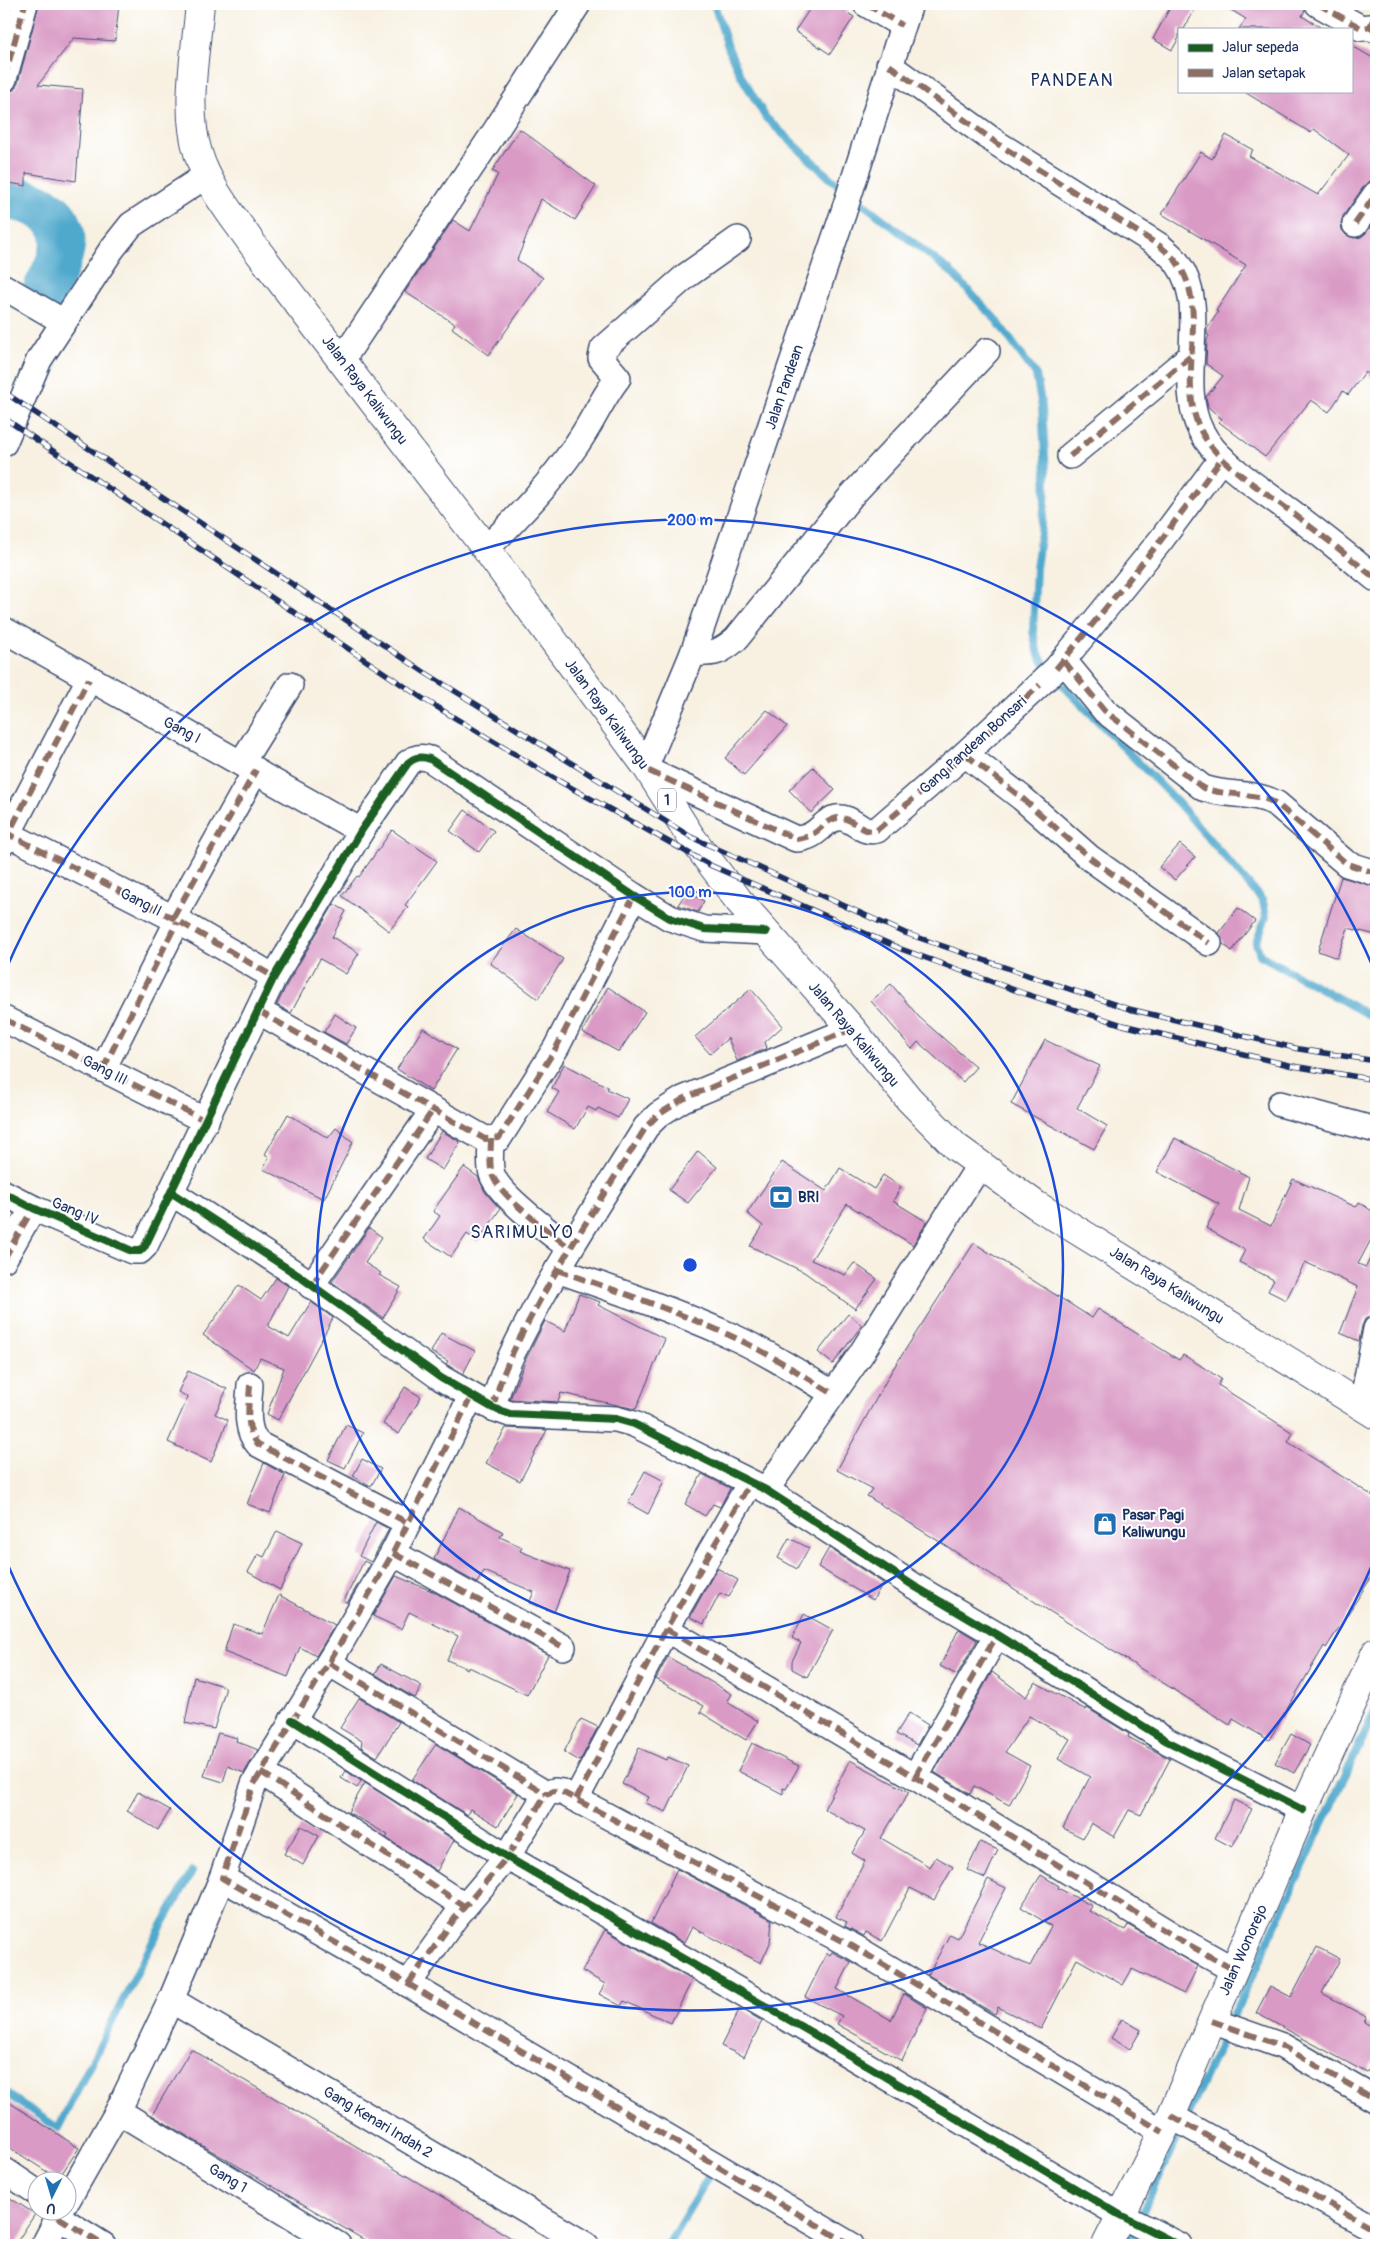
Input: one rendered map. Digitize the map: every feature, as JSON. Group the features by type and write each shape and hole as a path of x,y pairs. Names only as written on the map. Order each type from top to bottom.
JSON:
{"main road":[{"name":"Jalan Raya Kaliwungu","path":"200,4 191,107 194,139 207,175 224,204 253,245 486,549 647,769 697,844 739,901 852,1029 909,1099 956,1147 979,1166 1036,1205 1369,1410"},
{"name":"Jalan Wonorejo","path":"1106,2245 1133,2221 1178,2125 1221,2025 1234,1970 1303,1810 1376,1652"}],"street":[{"path":"4,79 24,4"},
{"path":"342,360 578,4"},
{"path":"866,4 906,14"},
{"path":"1318,4 1361,28 1374,23"},
{"name":"Jalan Pandean","path":"647,769 694,653 844,214 906,14"},
{"path":"889,65 998,144 1160,246 1178,264 1185,278 1192,316 1192,403 1197,420 1209,446 1376,579"},
{"path":"4,444 39,360 112,248 131,225 207,175"},
{"path":"1355,224 1376,194"},
{"path":"486,549 552,478 578,444 618,378 601,358 603,349 686,276 738,239"},
{"path":"4,287 64,322"},
{"path":"694,653 712,654 724,649 736,639 852,495 987,351"},
{"path":"1070,456 1191,356"},
{"name":"Gang Pandean Bonsari","path":"647,769 796,839 814,835 831,819 839,818 848,819 866,831 877,830 965,754 1053,671 1161,540 1222,458"},
{"name":"Gang I","path":"4,630 89,679 249,766 361,831"},
{"path":"1053,671 1203,788 1219,794 1266,798 1277,804 1347,864 1376,873"},
{"path":"5,836 89,679"},
{"path":"103,1069 290,685"},
{"path":"965,754 1022,798 1090,858 1209,943"},
{"path":"766,932 716,930 691,926 670,918 634,896 430,758 414,758 408,763 361,831 274,977 172,1193 311,1286 441,1378 483,1403 510,1414 625,1421 758,1486 914,1586 997,1635 1167,1741 1303,1810"},
{"name":"Gang II","path":"5,836 175,920 274,977"},
{"path":"258,1011 485,1139 499,1138 556,1048 634,896"},
{"name":"Gang III","path":"4,1019 206,1122"},
{"path":"78,2181 118,2111 171,2000 222,1878 254,1784 329,1663 393,1554 408,1523 483,1403 499,1384 509,1356 557,1270 646,1127 658,1115 683,1099 852,1029"},
{"path":"1280,1104 1376,1130"},
{"path":"311,1286 433,1110"},
{"path":"492,1140 492,1175 497,1183 513,1201 570,1248"},
{"path":"576,1799 666,1629 758,1486 861,1354 979,1166"},
{"name":"Gang IV","path":"4,1193 33,1208 137,1252 145,1246 172,1193"},
{"path":"4,1259 33,1208"},
{"path":"557,1270 630,1296 728,1335 774,1357 832,1393"},
{"path":"1369,1410 1376,1329"},
{"path":"250,1385 248,1413 250,1433 258,1444 408,1523"},
{"path":"393,1554 563,1646"},
{"path":"666,1629 915,1777 1175,1938 1234,1970"},
{"path":"915,1777 997,1635"},
{"path":"329,1663 546,1794"},
{"path":"292,1720 507,1857 1133,2221 1179,2245"},
{"path":"261,1772 464,1906"},
{"path":"408,1984 464,1906 507,1857 546,1794 554,1791 562,1792 854,1947 1178,2125 1376,2230"},
{"path":"222,1878 408,1984 851,2245"},
{"name":"Gang Kenari Indah 2","path":"171,2000 586,2245"},
{"path":"1221,2025 1253,2034 1282,2046 1376,2100"},
{"name":"Gang 1","path":"118,2111 338,2245"},
{"path":"4,2170 28,2186"},
{"path":"44,2245 56,2222"},
{"path":"77,2222 103,2245"}],"building":[{"path":"39,4 119,4 115,41 74,38 38,85 83,89 76,181 26,173 26,186 4,182 4,93 14,90 18,83"},
{"path":"813,4 834,4 854,17 830,54 795,31"},
{"path":"1172,4 1198,4 1185,28 1178,28 1178,40 1172,50 1153,39"},
{"path":"1221,4 1304,4 1305,10 1302,16 1321,28 1240,28 1246,19"},
{"path":"1352,46 1376,60 1376,180 1370,181 1364,186 1343,216 1341,223 1342,230 1346,235 1354,238 1361,237 1366,233 1376,219 1376,381 1365,372 1348,395 1343,391 1329,412 1311,400 1265,457 1219,422 1222,419 1208,407 1206,397 1223,376 1206,364 1207,340 1209,336 1207,329 1218,312 1216,311 1246,265 1162,214 1201,152 1212,159 1226,135 1253,150 1249,156 1318,195 1349,155 1314,129 1311,133 1245,92 1352,92"},
{"path":"520,129 596,186 575,220 541,199 517,260 543,278 489,355 452,328 455,324 405,292 453,220 470,231 498,174 492,171"},
{"path":"767,710 787,726 744,775 725,758"},
{"path":"813,767 835,790 811,813 789,790"},
{"path":"465,810 494,831 479,852 450,831"},
{"path":"392,830 437,861 405,905 408,907 389,931 342,896 357,876 359,877"},
{"path":"1180,844 1195,857 1175,880 1159,867"},
{"path":"1341,877 1376,887 1376,935 1348,928 1337,958 1318,951"},
{"path":"687,891 704,901 698,912 678,905"},
{"path":"334,904 346,911 332,937 359,953 346,974 320,959 291,1013 277,1005 287,984"},
{"path":"1238,908 1255,921 1232,951 1223,944 1219,933"},
{"path":"516,929 563,959 538,999 490,963"},
{"path":"891,984 919,1017 976,1067 963,1082 918,1042 912,1049 871,1001"},
{"path":"608,987 645,1012 619,1052 582,1032"},
{"path":"751,989 783,1026 765,1042 767,1048 737,1061 728,1038 710,1054 695,1037"},
{"path":"335,1014 356,1028 346,1044 324,1032"},
{"path":"423,1028 457,1049 431,1091 397,1069"},
{"path":"1045,1040 1100,1066 1077,1108 1107,1126 1094,1149 1011,1104"},
{"path":"564,1064 628,1099 618,1118 598,1108 596,1111 588,1107 575,1129 547,1112 559,1092 552,1088"},
{"path":"288,1114 328,1138 336,1128 353,1142 324,1199 263,1169 269,1157 265,1154"},
{"path":"442,1131 460,1142 443,1170 425,1159"},
{"path":"1175,1138 1249,1177 1239,1210 1271,1226 1293,1179 1356,1207 1359,1202 1376,1214 1376,1230 1358,1264 1366,1267 1376,1245 1376,1303 1371,1316 1365,1319 1359,1341 1340,1333 1358,1287 1305,1262 1286,1300 1268,1291 1274,1280 1239,1262 1245,1250 1206,1228 1219,1204 1157,1172"},
{"path":"698,1151 717,1167 688,1203 669,1190"},
{"path":"782,1162 826,1191 840,1168 874,1189 883,1175 901,1187 893,1201 927,1222 913,1245 847,1204 811,1260 845,1275 854,1263 877,1279 855,1309 804,1272 750,1246 763,1226 747,1213"},
{"path":"464,1167 478,1177 485,1192 500,1209 478,1242 467,1234 451,1257 424,1239 440,1216 433,1211"},
{"path":"369,1228 382,1237 365,1263 381,1273 379,1275 401,1287 383,1318 332,1282"},
{"path":"974,1243 1092,1318 1098,1309 1179,1360 1183,1355 1192,1360 1221,1379 1218,1385 1293,1433 1288,1442 1376,1498 1376,1570 1326,1648 1324,1646 1269,1740 1233,1719 1230,1725 867,1496 872,1489 837,1470 891,1372"},
{"path":"276,1278 288,1286 268,1326 289,1338 311,1302 333,1318 278,1420 267,1414 284,1368 260,1358 254,1370 203,1335 239,1285 261,1300"},
{"path":"579,1294 600,1302 598,1305 665,1339 636,1409 561,1393 558,1402 510,1399 526,1359 545,1321 565,1331"},
{"path":"848,1314 862,1325 833,1364 818,1352"},
{"path":"441,1333 475,1351 463,1374 446,1364 448,1361 431,1352"},
{"path":"188,1371 227,1389 215,1414 228,1420 211,1462 168,1442 188,1397 178,1392"},
{"path":"405,1387 421,1397 399,1434 383,1424"},
{"path":"346,1425 363,1433 345,1468 328,1460"},
{"path":"506,1428 547,1430 520,1481 486,1463"},
{"path":"362,1459 381,1469 371,1486 353,1476"},
{"path":"264,1463 285,1475 270,1513 247,1504"},
{"path":"645,1471 664,1481 648,1514 628,1503"},
{"path":"702,1474 730,1488 720,1507 713,1504 705,1516 685,1504"},
{"path":"459,1507 503,1532 500,1537 522,1547 520,1551 570,1571 554,1612 529,1603 534,1592 484,1571 477,1583 434,1559"},
{"path":"376,1522 389,1529 371,1562 359,1556"},
{"path":"277,1531 302,1543 280,1590 248,1572 258,1554 264,1557"},
{"path":"789,1538 809,1548 797,1569 778,1558"},
{"path":"829,1548 883,1583 873,1600 818,1567"},
{"path":"364,1561 370,1564 347,1603 344,1601"},
{"path":"717,1568 738,1580 729,1597 720,1593 704,1624 690,1617"},
{"path":"396,1576 434,1592 548,1655 527,1695 469,1667 468,1669 447,1660 458,1636 409,1612 401,1629 373,1616"},
{"path":"279,1595 335,1625 316,1656 300,1647 288,1677 224,1652 233,1624 262,1634"},
{"path":"804,1614 833,1630 807,1677 792,1669 792,1661 801,1643 792,1638"},
{"path":"959,1629 977,1640 957,1675 940,1666"},
{"path":"668,1657 732,1694 727,1702 758,1721 746,1740 700,1712 704,1706 656,1679"},
{"path":"381,1664 422,1686 415,1698 375,1674"},
{"path":"992,1672 1026,1697 1035,1682 1086,1710 1087,1708 1129,1734 1128,1737 1170,1759 1141,1815 1129,1810 1114,1837 1091,1823 1083,1838 1063,1828 1090,1777 1058,1759 1070,1739 1029,1716 1005,1752 1030,1766 1009,1805 974,1786 970,1794 934,1772"},
{"path":"194,1677 226,1687 214,1729 185,1723"},
{"path":"359,1698 399,1722 377,1757 361,1747 362,1741 340,1728"},
{"path":"909,1713 928,1725 917,1745 896,1734"},
{"path":"581,1719 598,1727 580,1761 564,1752"},
{"path":"218,1733 237,1738 236,1741 258,1750 244,1773 228,1766 223,1782 204,1776"},
{"path":"1291,1734 1310,1745 1294,1773 1275,1763"},
{"path":"752,1743 799,1766 786,1789 783,1788 783,1794 738,1771"},
{"path":"436,1744 518,1794 498,1826 470,1809 467,1815 412,1780"},
{"path":"639,1748 666,1760 668,1757 688,1766 666,1812 646,1803 649,1797 622,1784"},
{"path":"850,1760 909,1792 881,1838 930,1867 936,1857 953,1867 934,1900 910,1888 882,1941 866,1932 864,1936 845,1926 847,1922 836,1917 865,1861 852,1853 865,1831 824,1809"},
{"path":"346,1771 361,1781 357,1788 341,1778"},
{"path":"365,1783 454,1840 437,1871 386,1838 388,1835 348,1812"},
{"path":"138,1792 170,1810 158,1830 127,1811"},
{"path":"1234,1800 1252,1809 1232,1847 1215,1838"},
{"path":"301,1826 319,1836 303,1865 284,1854"},
{"path":"980,1842 998,1850 985,1878 967,1870"},
{"path":"677,1869 772,1920 770,1943 761,1963 692,1927 684,1943 651,1923"},
{"path":"1041,1875 1059,1886 1058,1888 1092,1906 1089,1911 1125,1930 1128,1925 1198,1966 1184,1994 1132,1969 1123,1985 1077,1959 1041,2029 998,2007 995,2014 928,1975 950,1934 958,1938 988,1879 1006,1888 978,1942 1030,1966 1051,1926 1021,1907"},
{"path":"605,1930 692,1980 671,2023 624,2001 621,2006 599,1994 605,1984 582,1971"},
{"path":"1317,1947 1340,1959 1322,1993 1366,2017 1364,2022 1376,2029 1376,2056 1367,2073 1256,2013 1270,1986 1291,1997"},
{"path":"832,1952 851,1962 837,1989 891,2020 904,1994 927,2008 902,2061 837,2024 842,2016 805,1997 827,1953 830,1955"},
{"path":"740,2008 762,2021 744,2057 721,2046"},
{"path":"1122,2019 1141,2030 1130,2049 1111,2038"},
{"path":"191,2049 523,2245 373,2245 202,2145 152,2115"},
{"path":"4,2099 79,2148 63,2172 47,2172 4,2144"},
{"path":"4,2194 28,2209 28,2222 30,2222 15,2245 4,2245"}],"waterway":[{"path":"714,4 729,50 740,74 766,118 830,178 951,272 997,321 1036,375 1042,407 1046,472 1045,504 1036,568 1033,631 1037,651 1047,669 1178,803 1263,901 1266,917 1256,943 1260,955 1376,1019"},
{"path":"4,197 24,201 43,208 57,221 61,230 63,240 61,254 43,295"},
{"path":"1127,2245 1376,1709"},
{"path":"4,2092 58,2128 151,1945 192,1872"},
{"path":"668,2245 711,2172 716,2175"}],"railway":[{"path":"4,392 424,672 691,837 905,933 1129,1009 1299,1049 1376,1061"},
{"path":"4,418 422,698 559,781 712,866 901,949 1023,993 1123,1025 1293,1066 1376,1080"}],"marked path":[{"path":"4,79 25,4"},
{"path":"866,4 902,25"},
{"path":"1318,4 1361,28 1370,27 1376,30"},
{"path":"1370,27 1376,13"},
{"path":"889,65 998,144 1160,246 1174,259 1187,282 1192,303 1191,391 1194,412 1201,431 1229,465 1376,579"},
{"path":"1355,224 1376,194"},
{"path":"1070,456 1191,356"},
{"path":"1056,669 1161,540 1222,458"},
{"path":"1064,661 1105,711 1203,788 1212,791 1259,797 1277,804 1347,864 1376,873"},
{"path":"4,842 89,679"},
{"path":"649,771 796,839 810,836 832,819 837,818 848,820 866,830 877,830 965,754 1040,685"},
{"path":"965,754 1022,798 1090,858 1209,943"},
{"path":"173,918 256,770"},
{"path":"4,832 173,918 274,977"},
{"path":"258,1011 485,1139 499,1138 556,1048 634,896"},
{"path":"103,1069 177,922"},
{"path":"4,1019 206,1121"},
{"path":"493,1408 501,1379 519,1339 540,1300 646,1127 658,1115 683,1099 852,1029"},
{"path":"311,1286 433,1110"},
{"path":"491,1139 491,1166 496,1183 526,1214 570,1248"},
{"path":"4,1259 33,1208"},
{"path":"557,1270 665,1309 729,1335 769,1355 832,1393"},
{"path":"250,1385 249,1424 258,1444 408,1523"},
{"path":"471,1397 393,1553 340,1644 254,1784 222,1878 408,1984 851,2245"},
{"path":"576,1799 666,1629 750,1483 746,1480"},
{"path":"393,1553 563,1647"},
{"path":"666,1629 915,1777 1175,1937 1234,1970"},
{"path":"915,1777 997,1635"},
{"path":"329,1663 546,1794"},
{"path":"261,1772 464,1906"},
{"path":"408,1984 455,1918 507,1857 546,1794 554,1791 562,1792 854,1947 1163,2132"},
{"path":"1212,2021 1282,2046 1376,2100"},
{"path":"1171,2116 1376,2230"},
{"path":"66,2222 103,2245"}],"cycle path":[{"path":"4,1193 33,1208 132,1251 140,1251 145,1246 274,977 361,831 408,763 416,758 430,759 634,896 670,918 704,929 766,932"},
{"path":"172,1193 299,1276 441,1378 493,1408 510,1414 616,1419 634,1424 766,1490 914,1586 997,1635 1167,1741 1303,1810"},
{"path":"292,1720 507,1857 812,2033 1120,2215 1179,2245"}],"place":[{"name":"BRI","path":"781,1197"},
{"name":"Pasar Pagi Kaliwungu","path":"1105,1524"}],"district":[{"name":"PANDEAN","path":"1072,80"},
{"name":"SARIMULYO","path":"522,1232"}]}
